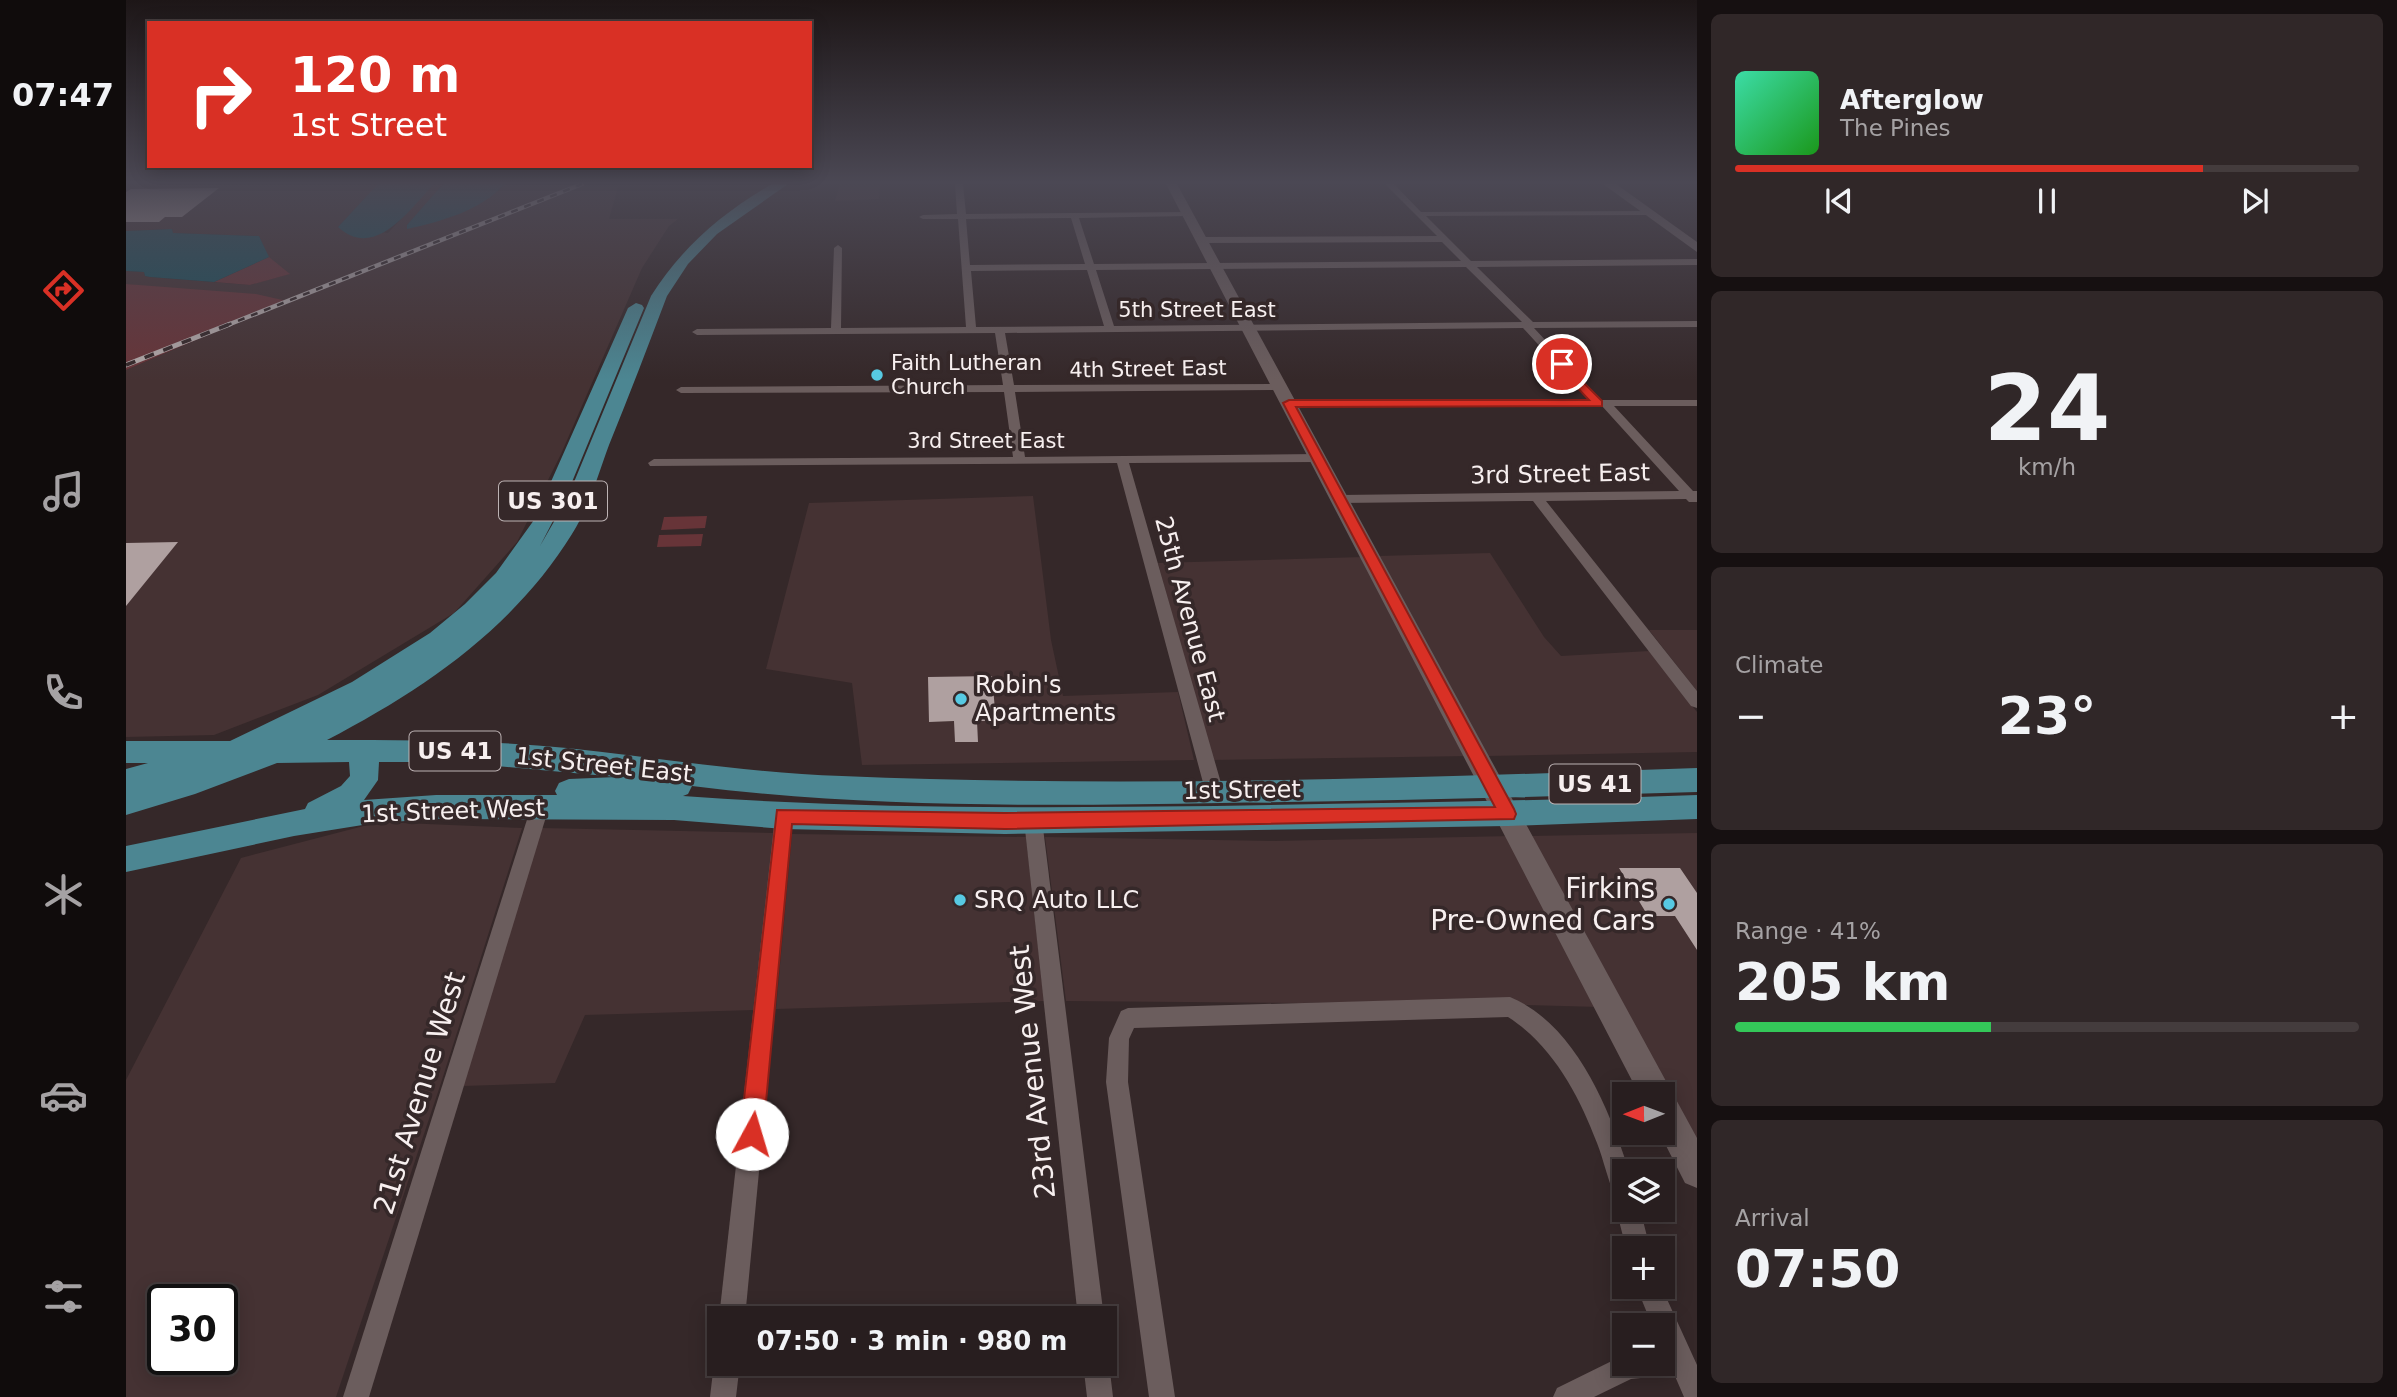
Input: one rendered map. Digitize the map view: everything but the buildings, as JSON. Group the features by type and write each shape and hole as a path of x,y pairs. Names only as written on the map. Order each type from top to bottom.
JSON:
{"main road":[{"name":"US 301","path":"126,781 183,765 263,737 335,703 407,660 464,616 509,573 530,545 552,505 655,267 669,249"},
{"name":"US 301","path":"126,803 244,765 312,736 387,695 432,665 489,620 526,583 569,519 659,296 692,249"},
{"name":"1st Street East","path":"126,752 352,750 535,756 788,786"},
{"path":"294,823 343,800 362,785 366,765 361,756 352,750"},
{"path":"540,807 548,797 562,792 704,785 737,780 771,793 784,816 792,807 808,803 1040,805 1100,794"},
{"name":"1st Street","path":"788,786 922,793 1100,794 1493,787 1697,780"},
{"name":"1st Street","path":"784,816 1034,820 1508,814 1697,807"},
{"name":"1st Street West","path":"126,859 294,823 411,808 674,808 784,816"}],"street":[{"path":"836,332 838,249"},
{"path":"965,249 971,331"},
{"path":"1085,249 1110,330"},
{"path":"1207,249 1650,1082"},
{"path":"1455,249 1695,498"},
{"path":"966,268 1697,262"},
{"name":"5th Street East","path":"697,332 1697,324"},
{"path":"1000,331 1020,460"},
{"name":"4th Street East","path":"681,390 1280,387"},
{"path":"1289,403 1697,403"},
{"name":"3rd Street East","path":"654,463 1318,458"},
{"name":"25th Avenue East","path":"1122,460 1214,790"},
{"path":"1537,497 1697,702"},
{"name":"3rd Street East","path":"1340,499 1695,498"},
{"name":"21st Avenue West","path":"356,1397 540,807"},
{"path":"733,1306 784,816"},
{"name":"23rd Avenue West","path":"1034,820 1090,1306"},
{"path":"1162,1397 1117,1082 1119,1038 1128,1018 1510,1007 1525,1014 1560,1053 1592,1103 1612,1159"},
{"path":"1675,1131 1697,1171"},
{"path":"1675,1362 1697,1395"},
{"path":"1566,1397 1612,1374"},
{"path":"723,1397 725,1376"},
{"path":"1098,1376 1100,1397"}],"shaded area":[{"path":"265,249 654,249 642,268 561,454 517,542 454,613 318,695 214,735 126,737 126,370 285,302 126,284 126,271 144,272 145,276 150,277 250,285 289,274 269,259"},
{"path":"269,257 290,274 250,285 214,282"},
{"path":"126,284 256,294 287,301 126,370"},
{"path":"1033,496 1051,640 1063,696 1178,692 1194,760 862,765 852,683 766,669 809,503"},
{"path":"707,516 705,528 661,530 664,517"},
{"path":"703,534 701,546 657,547 659,535"},
{"path":"1490,553 1544,637 1561,656 1649,651 1697,712 1697,752 1488,756 1378,556"},
{"path":"1363,557 1470,756 1212,760 1158,563"},
{"path":"1649,630 1697,630 1697,691"},
{"path":"379,822 522,828 440,1086 336,1397 126,1397 126,1080 241,858"},
{"path":"541,828 773,833 754,1010 585,1015 555,1083 463,1086"},
{"path":"1697,833 1697,1147 1675,1106 1675,1082 1662,1082 1530,836"},
{"path":"792,834 1026,837 1044,1001 776,1009"},
{"path":"1512,836 1600,1007 1526,1005 1512,999 1301,1003 1066,1001 1045,837 1274,841"}],"water":[{"path":"126,249 265,249 269,257 214,282 150,277 145,276 144,272 126,271"}],"railway":[{"path":"225,326 418,249"},
{"path":"126,365 230,324"}],"place":[{"name":"Faith Lutheran Church","path":"877,375"},
{"name":"Robin's Apartments","path":"961,699"},
{"name":"SRQ Auto LLC","path":"960,900"},
{"name":"Firkins Pre-Owned Cars","path":"1669,904"}],"route":[{"path":"752,1134 784,816 1005,821 1508,814 1289,403 1598,403 1562,364"}]}
